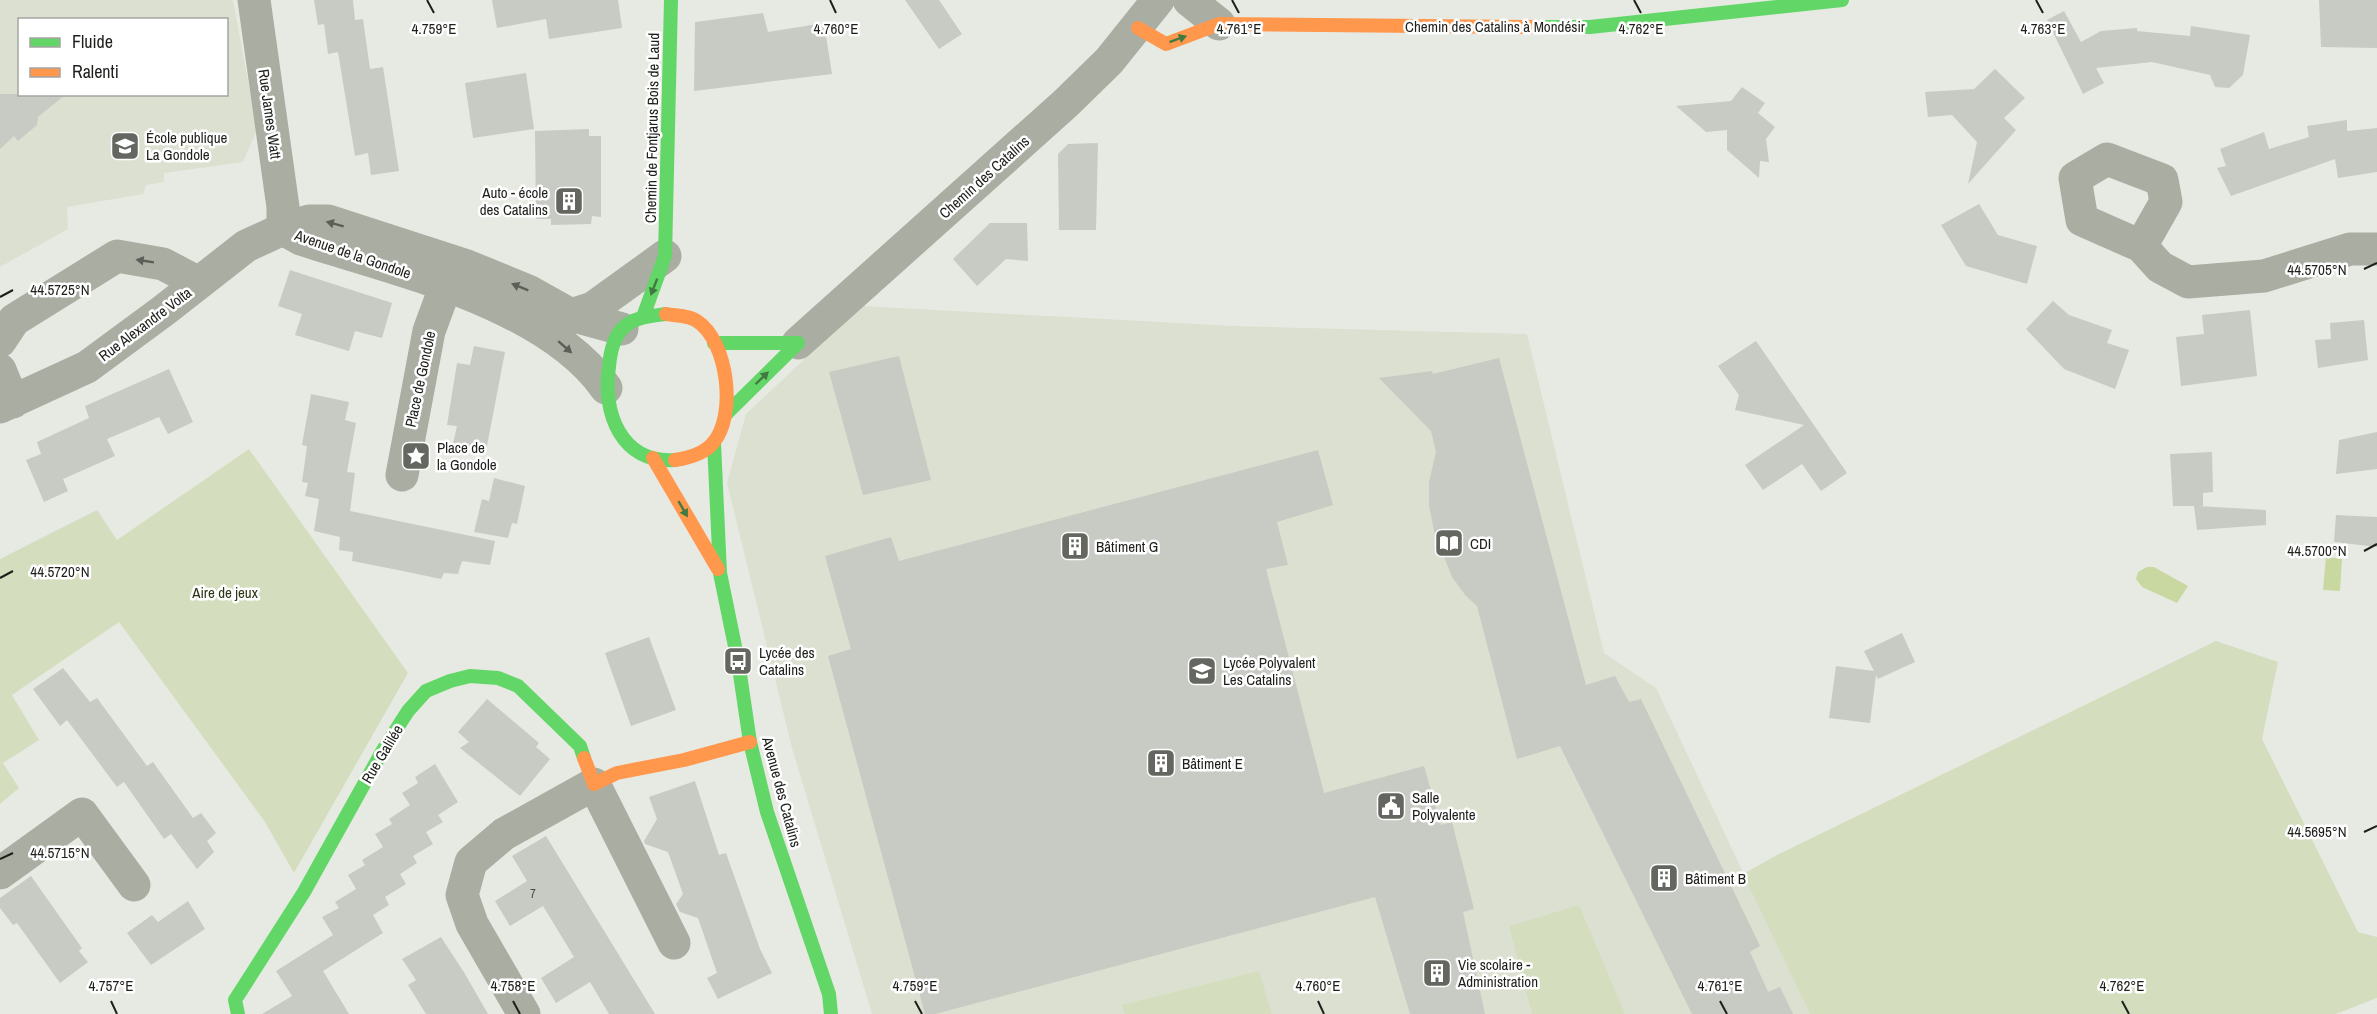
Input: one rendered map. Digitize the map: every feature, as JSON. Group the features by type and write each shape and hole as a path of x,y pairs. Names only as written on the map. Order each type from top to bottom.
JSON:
{"street":[{"name":"Rue James Watt","path":"255,0 283,207 283,229"},
{"name":"Chemin de Fontjarus Bois de Laud","path":"632,323 668,264 671,0"},
{"name":"Chemin des Catalins","path":"798,343 1066,103 1109,61 1138,28 1158,0"},
{"path":"1189,0 1220,24"},
{"name":"Chemin des Catalins à Mondésir","path":"1138,28 1166,44 1220,24 1590,27 1842,0"},
{"name":"Avenue de la Gondole","path":"283,229 309,221 328,221 467,266 528,291 571,315 632,323"},
{"name":"Rue Alexandre Volta","path":"7,405 87,367 246,246 283,229"},
{"name":"Avenue de la Gondole","path":"283,229 301,239 446,285 493,304 559,341 596,374 606,388"},
{"path":"2141,246 2160,267 2188,282 2264,276 2350,249 2377,249"},
{"path":"0,341 14,320 117,256 163,264 199,283"},
{"path":"571,315 593,308 668,264"},
{"name":"Place de Gondole","path":"402,475 429,331 446,285"},
{"path":"683,299 690,317"},
{"path":"666,314 690,317 701,323 720,355 727,393 726,414 714,443 683,459 653,458 636,452 620,434 611,414 606,388 612,350 632,323 666,314"},
{"path":"714,343 798,343"},
{"path":"726,414 798,343"},
{"path":"0,370 7,405"},
{"name":"Avenue des Catalins","path":"714,443 720,573 738,661 750,742 767,812 828,994 831,1014"},
{"name":"Avenue des Catalins","path":"653,458 720,573"},
{"name":"Rue Galilée","path":"238,1014 236,999 304,892 383,750 408,711 426,692 450,681 471,676 498,678 518,686 580,746 594,784 674,942"},
{"path":"524,1014 472,924 462,895 471,862 504,834 617,773 684,760 750,742"},
{"path":"0,873 82,814 134,885"}],"shaded area":[{"name":"École publique La Gondole","path":"0,0 233,0 257,130 243,162 164,173 164,182 146,185 143,194 67,207 68,229 0,267"},
{"name":"Lycée Polyvalent Les Catalins","path":"861,306 1234,326 1527,334 1604,653 1656,688 1810,1014 872,1014 792,748 727,483 746,414"},
{"path":"2326,557 2342,559 2340,591 2323,590"},
{"path":"2147,567 2154,567 2188,586 2177,603 2142,587 2136,579 2138,572"}],"green space":[{"name":"Aire de jeux","path":"249,449 408,673 294,873 265,822 119,622 12,695 39,740 3,763 19,788 0,804 0,559 97,510 117,540"},
{"path":"2216,641 2278,662 2262,739 2358,932 2377,937 2377,998 2336,1014 1810,1014 1743,874 1777,855"},
{"path":"1579,905 1625,1014 1532,1014 1509,926"},
{"path":"1259,971 1272,1014 1125,1014 1122,1005"}],"building":[{"path":"314,0 353,0 355,20 363,19 370,69 383,67 399,171 371,175 368,153 355,156 338,52 328,54 324,24 318,25"},
{"path":"492,0 618,0 622,28 549,39 546,19 497,28"},
{"path":"905,0 939,0 962,34 939,49"},
{"path":"2319,0 2377,0 2377,48 2321,47"},
{"path":"2064,11 2081,42 2101,31 2137,28 2137,31 2190,36 2191,26 2250,35 2243,75 2229,88 2215,87 2210,75 2152,62 2096,68 2104,83 2083,94 2047,20"},
{"path":"763,13 768,32 824,23 832,74 694,91 695,22"},
{"path":"1995,69 2025,98 2004,118 2016,130 1968,184 1977,142 1952,115 1928,117 1925,92 1974,89"},
{"path":"526,73 534,129 473,138 465,83"},
{"path":"1742,87 1765,103 1758,113 1775,127 1766,139 1769,162 1760,161 1759,178 1727,150 1727,130 1706,132 1676,106 1731,101"},
{"path":"0,94 64,96 38,117 37,125 18,141 14,136 0,149"},
{"path":"2347,120 2347,131 2377,128 2377,172 2338,178 2335,159 2231,196 2217,168 2226,166 2220,149 2264,132 2269,149 2309,137 2307,126"},
{"path":"589,129 589,136 601,136 601,217 592,216 591,224 551,225 551,219 536,219 535,131"},
{"path":"1098,143 1096,230 1059,230 1058,154 1068,144"},
{"path":"1979,204 1998,235 2037,246 2027,284 1966,266 1941,225"},
{"path":"990,223 1027,223 1028,261 1006,259 977,286 953,259"},
{"path":"290,270 392,303 382,338 355,331 349,351 295,335 302,314 278,306"},
{"path":"2053,301 2069,315 2112,330 2107,343 2129,350 2115,389 2064,369 2026,329"},
{"path":"2250,310 2257,376 2181,386 2176,337 2204,334 2202,315"},
{"path":"2364,320 2368,360 2318,368 2315,340 2331,339 2330,323"},
{"path":"1756,341 1847,473 1821,491 1802,464 1763,490 1745,465 1804,425 1735,410 1739,395 1718,366"},
{"path":"474,346 505,352 486,451 453,444 457,426 447,425 457,363 470,365"},
{"path":"899,356 931,480 863,495 829,372"},
{"path":"1499,358 1586,685 1615,676 1629,702 1641,699 1760,946 1750,952 1768,992 1780,987 1793,1014 1692,1014 1560,746 1517,759 1477,606 1466,596 1452,577 1434,531 1429,505 1429,482 1436,452 1431,431 1379,378 1432,371 1433,374"},
{"path":"169,369 193,422 168,434 159,417 107,439 115,456 63,479 68,491 44,502 26,460 41,454 37,442 89,418 85,406"},
{"path":"311,394 349,402 345,420 356,423 347,472 355,473 350,511 495,541 490,565 462,561 458,574 444,573 441,579 352,561 353,552 339,550 340,537 314,531 319,499 305,496 308,483 302,482 307,446 302,445"},
{"path":"2377,432 2377,469 2336,474 2339,440"},
{"path":"1318,450 1333,505 1277,522 1288,565 1266,569 1324,793 1424,766 1441,825 1452,822 1474,909 1463,912 1485,1014 1410,1014 1375,897 935,1014 925,1014 828,656 851,649 825,556 891,537 899,561"},
{"path":"2212,452 2213,492 2203,493 2203,506 2198,506 2266,510 2266,525 2197,530 2194,506 2173,506 2170,454"},
{"path":"494,478 525,486 517,524 512,523 508,538 474,532 482,499 489,501"},
{"path":"2336,515 2377,517 2377,547 2334,542"},
{"path":"1902,633 1915,662 1878,679 1876,675 1870,723 1829,718 1836,666 1874,671 1864,651"},
{"path":"649,637 676,710 631,726 605,653"},
{"path":"63,668 90,702 97,698 147,766 153,762 193,818 201,813 216,833 207,841 214,852 197,869 171,834 164,839 124,782 117,787 67,720 60,726 33,689"},
{"path":"487,699 539,743 536,747 550,759 520,796 460,748 469,742 458,732"},
{"path":"435,764 458,802 438,815 443,822 426,832 433,844 413,856 417,863 400,874 406,884 385,897 389,905 373,915 383,933 323,971 349,1014 262,1014 292,996 276,971 333,935 322,917 339,908 335,902 356,889 348,875 365,865 362,860 383,847 375,834 392,824 389,819 410,805 402,793 418,783 415,777"},
{"path":"695,781 719,855 726,853 760,949 772,973 718,999 707,978 717,973 698,918 680,912 676,904 683,894 668,852 645,844 644,841 657,819 649,797"},
{"path":"546,836 655,1014 609,1014 590,982 556,1003 541,978 574,957 543,906 510,926 495,901 527,881 512,856"},
{"path":"31,876 82,948 79,951 88,962 60,983 17,923 13,925 0,908 0,898"},
{"path":"188,901 205,929 151,965 127,933 152,915 158,922"},
{"path":"441,937 488,1014 426,1014 408,985 416,980 402,959"}],"traffic: fast":[{"path":"643,317 665,256 671,0"},
{"path":"1538,27 1590,27 1842,0"},
{"path":"666,314 637,319 627,324 614,341 609,362 609,401 619,432 629,444 641,453 656,459 675,460"},
{"path":"714,343 798,343"},
{"path":"726,414 798,343"},
{"path":"714,443 720,573 738,661 750,742 767,812 829,994 831,1014"},
{"path":"238,1014 235,1000 304,892 383,750 408,711 426,691 470,676 498,678 518,686 580,746 584,758"}],"traffic: slow":[{"path":"1138,28 1166,44 1219,24 1538,27"},
{"path":"666,314 693,319 708,331 716,345 726,379 725,415 713,443 700,453 675,460"},
{"path":"653,458 718,569"},
{"path":"584,758 594,784 617,773 684,760 750,742"}],"place":[{"name":"École publique La Gondole","path":"125,146"},
{"name":"Auto - école des Catalins","path":"569,201"},
{"name":"Place de la Gondole","path":"416,456"},
{"name":"CDI","path":"1449,543"},
{"name":"Bâtiment G","path":"1075,546"},
{"name":"Lycée des Catalins","path":"738,661"},
{"name":"Lycée Polyvalent Les Catalins","path":"1202,671"},
{"name":"Bâtiment E","path":"1161,763"},
{"name":"Salle Polyvalente","path":"1391,806"},
{"name":"Bâtiment B","path":"1664,878"},
{"name":"Vie scolaire - Administration","path":"1437,973"}]}
